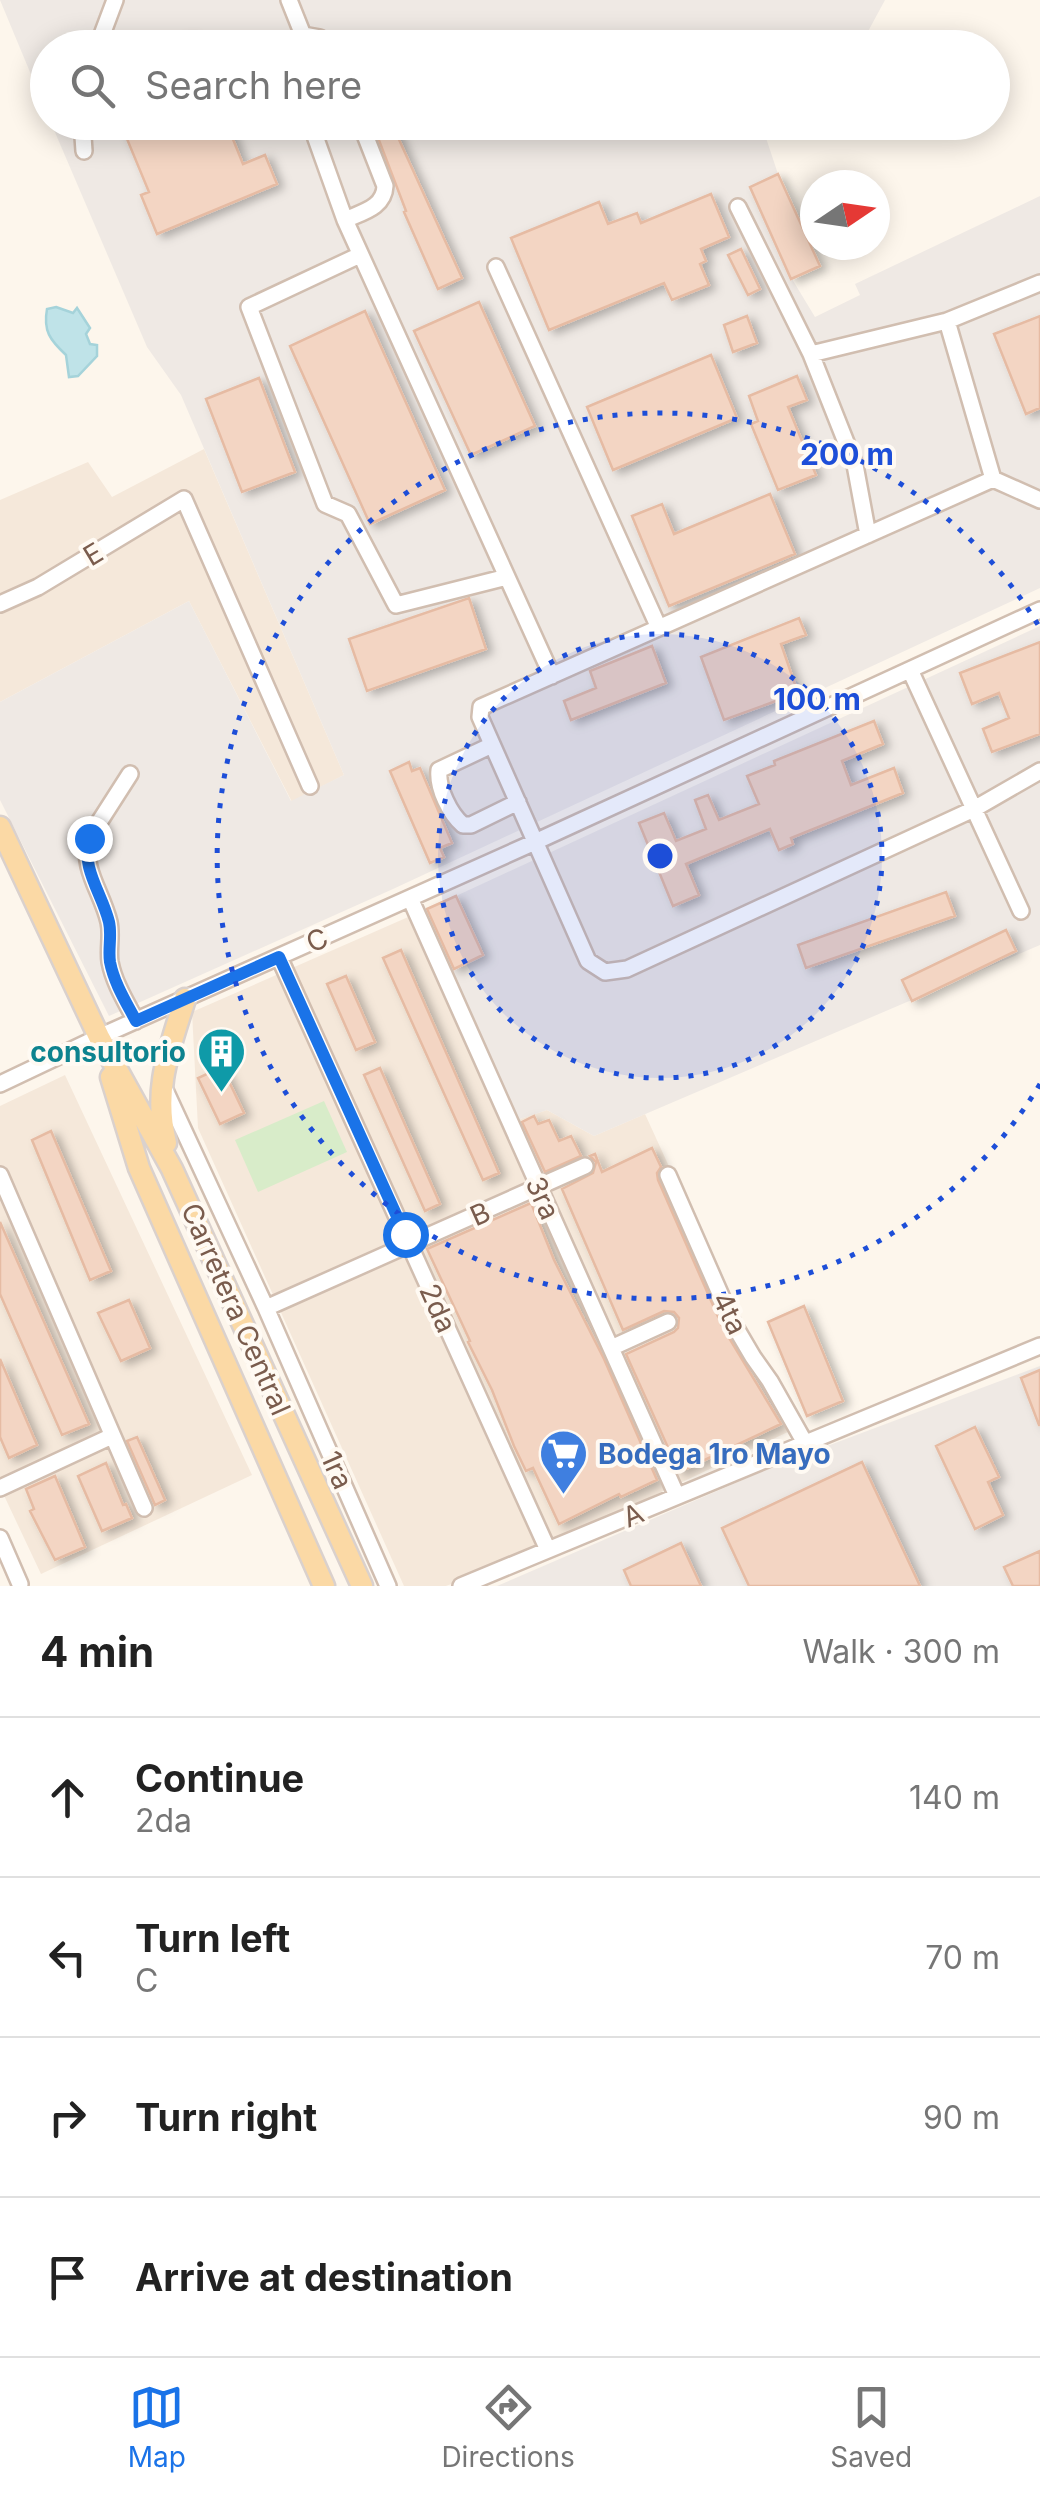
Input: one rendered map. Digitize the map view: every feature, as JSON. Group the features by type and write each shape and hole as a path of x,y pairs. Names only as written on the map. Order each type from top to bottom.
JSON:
{"main road":[{"name":"Carretera Central","path":"0,827 99,1037 172,1169 362,1586"},
{"path":"172,1169 161,1121 161,1081 186,998"},
{"name":"Carretera Central","path":"99,1037 140,1168 324,1586"}],"street":[{"path":"104,30 115,0"},
{"path":"289,0 295,30"},
{"path":"83,140 84,151"},
{"path":"316,140 344,220 552,676"},
{"path":"344,220 380,204 384,197 385,186 367,140"},
{"path":"738,207 811,354 855,465 868,535"},
{"path":"360,256 249,307 325,504 348,514 396,605 507,578"},
{"path":"496,267 659,628"},
{"path":"811,354 948,322 1040,283"},
{"path":"948,322 993,480"},
{"path":"1040,500 993,480 481,707 480,717 588,961 605,972 627,970 974,808 1040,770"},
{"name":"E","path":"0,604 38,588 184,500 310,786"},
{"name":"C","path":"0,1084 1040,610"},
{"path":"910,670 1021,910"},
{"path":"492,745 440,770 438,783 463,826 518,802"},
{"path":"130,774 89,838 86,850 109,923 109,958 115,981 136,1021"},
{"name":"3ra","path":"410,898 677,1496"},
{"name":"2da","path":"279,957 548,1550"},
{"name":"1ra","path":"161,1081 388,1586"},
{"name":"B","path":"266,1308 584,1166"},
{"path":"0,1174 144,1508"},
{"name":"4ta","path":"668,1175 733,1323 805,1443"},
{"path":"611,1348 668,1322"},
{"name":"A","path":"461,1586 1040,1346"},
{"path":"0,1488 112,1436"},
{"path":"0,1538 20,1584"}],"shaded area":[{"path":"0,0 885,0 869,30 30,30 30,72"},
{"path":"58,140 767,140 800,222 800,260 817,260 820,266 792,279 815,317 860,295 855,284 1040,196 1040,588 393,889 109,1016 0,800 0,702 189,601 291,801 344,775 181,395 147,347"},
{"path":"204,449 344,775 292,802 189,601 0,702 0,500 88,462 112,497"},
{"path":"1040,626 1040,945 594,1136 547,1110 517,1120 452,969 483,955 456,896"},
{"path":"456,896 483,955 453,969 517,1120 547,1110 594,1136 645,1114 790,1431 539,1550 446,1586 404,1586 198,1128 192,1012"},
{"path":"65,1075 252,1475 41,1574 0,1487 0,1106"},
{"path":"1040,1366 1040,1586 497,1586 782,1463"}],"green space":[{"path":"324,1101 347,1152 258,1192 235,1140"}],"water":[{"path":"56,307 73,313 77,308 90,328 86,334 90,344 97,345 97,356 78,376 69,377 66,355 47,329 47,309"}],"building":[{"path":"127,140 233,140 243,164 265,155 277,184 157,234 141,195 149,192"},
{"path":"379,140 399,140 462,278 438,289"},
{"path":"778,174 800,222 800,260 817,260 820,266 791,279 750,187"},
{"path":"711,194 729,237 701,249 706,261 700,264 709,285 672,300 664,283 549,330 511,238 599,202 608,224 637,213 641,223"},
{"path":"741,249 760,289 748,295 728,255"},
{"path":"479,302 535,426 471,455 414,331"},
{"path":"365,311 445,490 370,524 290,346"},
{"path":"747,316 757,343 733,352 724,325"},
{"path":"1040,316 1040,408 1026,414 994,334"},
{"path":"711,355 737,418 613,470 587,407"},
{"path":"797,376 807,400 788,407 816,475 778,490 751,424 758,421 749,396"},
{"path":"259,378 295,472 242,492 206,399"},
{"path":"770,494 795,554 669,606 632,516 662,504 674,534"},
{"path":"469,598 486,649 367,691 349,639"},
{"path":"799,618 806,635 781,644 798,693 724,720 701,657"},
{"path":"1040,642 1040,734 992,752 983,729 1009,718 999,693 972,704 960,673"},
{"path":"652,646 666,683 571,720 564,701 596,688 590,671"},
{"path":"874,721 883,744 842,761 851,785 894,768 903,793 791,838 793,844 779,850 770,829 686,864 699,895 673,906 639,823 664,813 676,841 706,829 695,800 708,795 719,820 759,804 747,776 775,765 774,761"},
{"path":"409,762 412,771 420,768 452,843 440,848 444,857 430,863 390,771"},
{"path":"946,892 955,916 806,968 798,945"},
{"path":"456,896 483,955 454,969 427,909"},
{"path":"1006,930 1016,951 912,1001 902,980"},
{"path":"401,950 499,1173 483,1180 383,958"},
{"path":"346,976 375,1042 356,1050 327,984"},
{"name":"consultorio","path":"222,1067 244,1113 220,1124 198,1078"},
{"path":"380,1068 440,1204 425,1211 364,1075"},
{"path":"534,1116 538,1124 549,1120 559,1141 571,1136 581,1156 545,1172 522,1122"},
{"path":"51,1131 111,1271 90,1280 32,1140"},
{"path":"652,1148 661,1167 658,1180 723,1328 781,1424 679,1472 626,1354 674,1332 679,1318 674,1312 664,1311 623,1330 562,1189 593,1173 596,1162 590,1156 595,1154 602,1172"},
{"path":"531,1203 657,1480 559,1524 533,1468 526,1471 514,1446 427,1249"},
{"path":"0,1222 89,1424 62,1435 0,1294"},
{"path":"129,1300 150,1348 121,1361 98,1313"},
{"path":"804,1306 843,1401 807,1416 768,1322"},
{"path":"0,1359 37,1445 9,1458 0,1437"},
{"path":"1040,1370 1040,1425 1039,1425 1021,1378"},
{"path":"975,1427 999,1477 988,1482 1003,1515 975,1529 936,1446"},
{"path":"137,1437 165,1500 155,1505 127,1441"},
{"path":"862,1462 920,1586 749,1586 722,1528"},
{"path":"106,1463 132,1518 102,1531 78,1476"},
{"path":"55,1476 85,1547 55,1560 30,1511 34,1509 26,1489"},
{"path":"681,1543 701,1586 631,1586 624,1570"},
{"path":"1040,1551 1040,1586 1013,1586 1004,1567"}],"place":[{"name":"consultorio","path":"221,1094"},
{"name":"Bodega 1ro Mayo","path":"563,1496"}],"route":[{"path":"89,838 87,863 109,923 109,958 115,981 136,1021 279,957 405,1234"}]}
